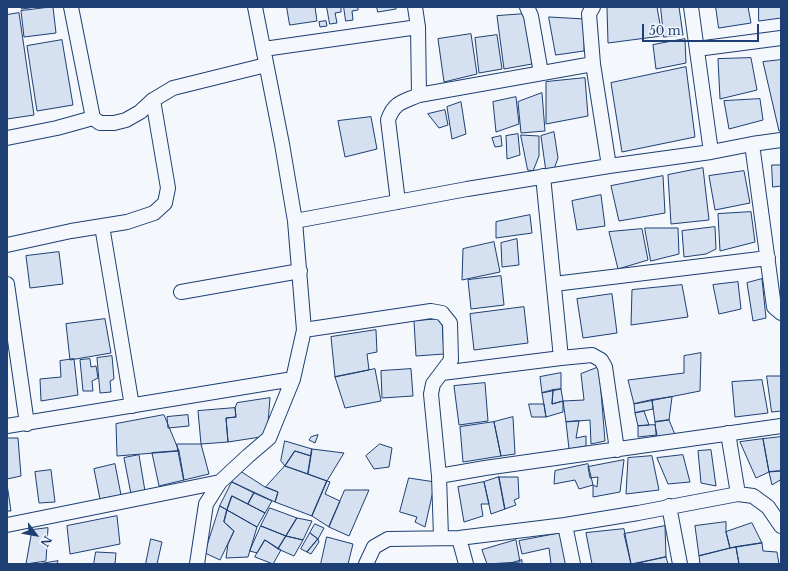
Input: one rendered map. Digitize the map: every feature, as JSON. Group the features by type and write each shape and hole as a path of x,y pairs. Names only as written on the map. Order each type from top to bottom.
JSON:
{"street":[{"path":"72,7 93,118 100,123 114,123 126,120 140,112 152,100 173,88 266,65"},
{"path":"197,564 206,504 220,482 269,438 293,379 304,330 295,221 282,144 255,7"},
{"path":"415,7 418,27 419,95"},
{"path":"527,7 531,16 541,73"},
{"path":"593,7 589,14 593,64 609,166"},
{"path":"691,7 711,152"},
{"path":"264,49 418,27"},
{"path":"697,49 781,38"},
{"path":"398,202 388,120 396,104 419,95 593,64"},
{"path":"7,245 71,230 127,222 154,213 165,203 168,188 152,100"},
{"path":"7,138 57,128 93,118"},
{"path":"295,221 543,176 711,152 781,140"},
{"path":"752,144 774,307 781,313"},
{"path":"543,176 561,358"},
{"path":"102,226 132,406"},
{"path":"554,284 768,258"},
{"path":"181,292 300,271"},
{"path":"7,284 27,424"},
{"path":"304,330 431,310 442,313 450,323 451,360 433,384 431,394 439,476 441,537"},
{"path":"442,373 592,355 601,360 605,367 617,450"},
{"path":"7,426 27,424 293,379"},
{"path":"439,476 485,468 781,426"},
{"path":"728,433 738,494"},
{"path":"7,525 220,482"},
{"path":"366,564 374,547 388,539 441,537 459,538 565,525 738,494 753,496 768,507 781,525"},
{"path":"669,506 680,564"},
{"path":"565,525 574,564"},
{"path":"459,538 466,564"}],"building":[{"path":"22,7 36,7 22,9"},
{"path":"53,7 56,33 24,37 21,11"},
{"path":"287,7 315,7 317,21 290,25"},
{"path":"327,7 341,7 341,12 335,13 337,23 330,24"},
{"path":"344,7 358,7 358,10 352,11 353,20 346,21"},
{"path":"377,7 396,7 396,9 378,12"},
{"path":"657,7 662,36 608,43 607,8"},
{"path":"661,7 679,7 683,35 664,37"},
{"path":"716,7 748,7 751,23 719,28"},
{"path":"759,7 781,7 781,18 759,21"},
{"path":"19,13 34,115 7,119 7,15"},
{"path":"525,14 532,64 504,69 497,16"},
{"path":"549,17 585,19 584,51 556,55"},
{"path":"326,21 327,26 320,27 319,22"},
{"path":"471,34 477,74 444,82 438,39"},
{"path":"497,35 502,69 479,73 475,38"},
{"path":"685,39 686,63 656,69 653,45"},
{"path":"62,40 73,105 37,111 27,46"},
{"path":"751,58 757,90 720,99 718,59"},
{"path":"781,60 781,131 779,131 763,62"},
{"path":"686,67 695,137 622,152 611,83"},
{"path":"585,78 588,116 546,124 546,82"},
{"path":"542,93 545,131 521,133 518,102"},
{"path":"516,97 519,124 496,132 493,102"},
{"path":"760,99 763,120 729,129 724,101"},
{"path":"461,102 466,134 452,139 447,107"},
{"path":"445,110 448,125 439,128 428,114"},
{"path":"371,117 377,149 345,157 338,121"},
{"path":"554,132 558,158 554,169 546,172 541,136"},
{"path":"518,134 520,155 507,159 506,136"},
{"path":"521,135 539,136 539,156 533,171 528,170"},
{"path":"501,136 502,146 495,147 492,138"},
{"path":"772,165 781,165 781,186 773,187"},
{"path":"703,168 709,220 671,224 668,175"},
{"path":"744,171 750,203 715,210 709,176"},
{"path":"663,176 665,213 619,221 611,186"},
{"path":"601,195 605,226 577,230 572,201"},
{"path":"751,212 755,242 720,251 718,214"},
{"path":"530,215 532,233 496,238 496,222"},
{"path":"715,227 716,249 706,254 684,257 682,231"},
{"path":"645,228 678,228 679,254 651,261"},
{"path":"642,229 648,260 618,269 609,232"},
{"path":"517,239 519,265 502,267 501,243"},
{"path":"494,242 500,272 462,280 463,249"},
{"path":"59,252 63,284 30,288 26,256"},
{"path":"501,276 504,305 471,309 468,280"},
{"path":"762,279 766,318 753,321 747,283"},
{"path":"738,282 741,309 719,314 713,285"},
{"path":"682,285 688,317 631,325 632,290"},
{"path":"612,294 617,333 583,338 577,299"},
{"path":"524,307 528,343 474,350 470,314"},
{"path":"105,319 111,353 70,360 66,324"},
{"path":"442,319 444,354 416,356 414,321"},
{"path":"376,330 377,352 367,354 369,370 335,377 331,337"},
{"path":"701,353 700,391 634,404 628,380 684,373 684,356"},
{"path":"112,356 114,379 110,381 111,392 100,393 97,358"},
{"path":"74,359 78,395 41,401 40,379 61,377 60,361"},
{"path":"90,359 91,367 96,366 98,378 92,381 93,391 83,391 80,360"},
{"path":"599,367 605,441 591,444 590,420 566,422 563,401 584,400 581,374"},
{"path":"375,369 381,401 345,408 335,377"},
{"path":"411,369 413,396 382,398 381,371"},
{"path":"561,373 561,389 542,393 540,377"},
{"path":"767,376 781,376 781,411 772,412"},
{"path":"762,380 768,413 735,417 732,382"},
{"path":"485,383 488,421 459,425 454,386"},
{"path":"561,389 563,401 552,404 553,390"},
{"path":"553,390 552,404 563,401 563,412 546,417 542,393"},
{"path":"672,397 669,420 655,422 652,400"},
{"path":"270,398 267,436 228,442 226,418 236,417 235,408 237,403"},
{"path":"652,400 653,409 635,413 634,404"},
{"path":"529,404 544,404 546,417 532,417"},
{"path":"235,408 236,417 226,418 228,442 201,444 198,411"},
{"path":"644,411 649,425 638,426 635,413"},
{"path":"164,415 179,451 117,456 116,424"},
{"path":"188,415 189,426 168,428 167,417"},
{"path":"513,417 515,454 501,456 494,422"},
{"path":"669,420 676,437 657,444 655,422"},
{"path":"579,421 576,438 586,436 586,446 569,449 566,422"},
{"path":"494,422 501,456 463,462 460,427"},
{"path":"655,425 657,435 638,437 638,426"},
{"path":"318,435 315,443 309,440 311,437"},
{"path":"781,437 781,471 769,472 763,439"},
{"path":"7,438 18,438 21,476 7,479"},
{"path":"763,439 769,472 756,478 740,442"},
{"path":"285,441 312,449 311,456 295,451 285,466 281,461"},
{"path":"177,444 201,444 209,474 184,480"},
{"path":"380,444 392,448 389,467 374,469 366,456"},
{"path":"312,449 344,453 327,481 308,474"},
{"path":"711,450 716,486 701,483 698,451"},
{"path":"179,451 184,480 159,486 152,453"},
{"path":"295,451 311,456 308,474 285,466"},
{"path":"139,455 145,491 131,494 124,458"},
{"path":"683,455 690,482 668,484 657,458"},
{"path":"652,456 659,490 626,494 628,458"},
{"path":"624,460 620,492 593,497 593,485 597,487 598,477 590,478 588,467"},
{"path":"115,464 121,495 100,499 94,469"},
{"path":"588,464 593,485 579,489 575,480 554,484 555,471"},
{"path":"285,466 327,481 312,516 275,502 278,492 266,487"},
{"path":"237,469 265,487 278,492 275,502 232,482"},
{"path":"51,470 55,502 39,503 35,472"},
{"path":"781,471 781,485 780,480 772,485 769,472"},
{"path":"499,477 518,477 519,498 514,500 516,505 505,509"},
{"path":"499,477 505,509 491,514 484,482"},
{"path":"409,478 435,482 425,527 415,522 417,517 400,512"},
{"path":"327,481 330,482 325,494 340,501 329,527 312,516"},
{"path":"232,482 254,493 248,504 232,496 227,510 220,506"},
{"path":"484,482 489,504 481,504 483,516 464,522 458,487"},
{"path":"7,484 11,511 7,511"},
{"path":"345,490 369,490 349,536 329,527"},
{"path":"254,493 272,501 265,513 248,504"},
{"path":"232,496 265,513 257,527 227,510"},
{"path":"220,506 227,510 224,522 234,531 220,560 205,553"},
{"path":"270,508 297,518 286,536 261,526"},
{"path":"227,510 257,527 248,557 226,558 228,544 234,531 224,522"},
{"path":"117,516 120,544 70,554 67,526"},
{"path":"297,518 312,521 303,540 286,536"},
{"path":"726,522 726,532 730,548 699,556 695,526"},
{"path":"752,523 762,543 730,548 726,532"},
{"path":"315,524 324,528 318,539 310,533"},
{"path":"261,526 286,536 278,549 265,540 257,553 250,551"},
{"path":"665,526 666,557 631,564 624,534"},
{"path":"48,528 46,561 26,564 32,530"},
{"path":"624,529 631,564 592,564 586,533"},
{"path":"310,533 318,539 307,552 301,549"},
{"path":"561,533 567,564 551,564 549,548 522,554 519,541"},
{"path":"286,536 303,540 294,556 278,549"},
{"path":"327,537 353,544 348,564 321,564"},
{"path":"151,539 162,542 157,564 146,564"},
{"path":"318,539 319,542 311,554 307,552"},
{"path":"265,540 281,550 273,564 255,557"},
{"path":"516,540 520,562 487,564 482,550"},
{"path":"762,543 763,551 777,552 779,564 739,564 736,547"},
{"path":"736,547 739,564 700,564 699,556"},
{"path":"96,552 116,553 115,564 94,564"},
{"path":"666,557 668,564 635,564"},
{"path":"522,560 522,564 508,564"},
{"path":"58,561 57,564 38,564"}]}
